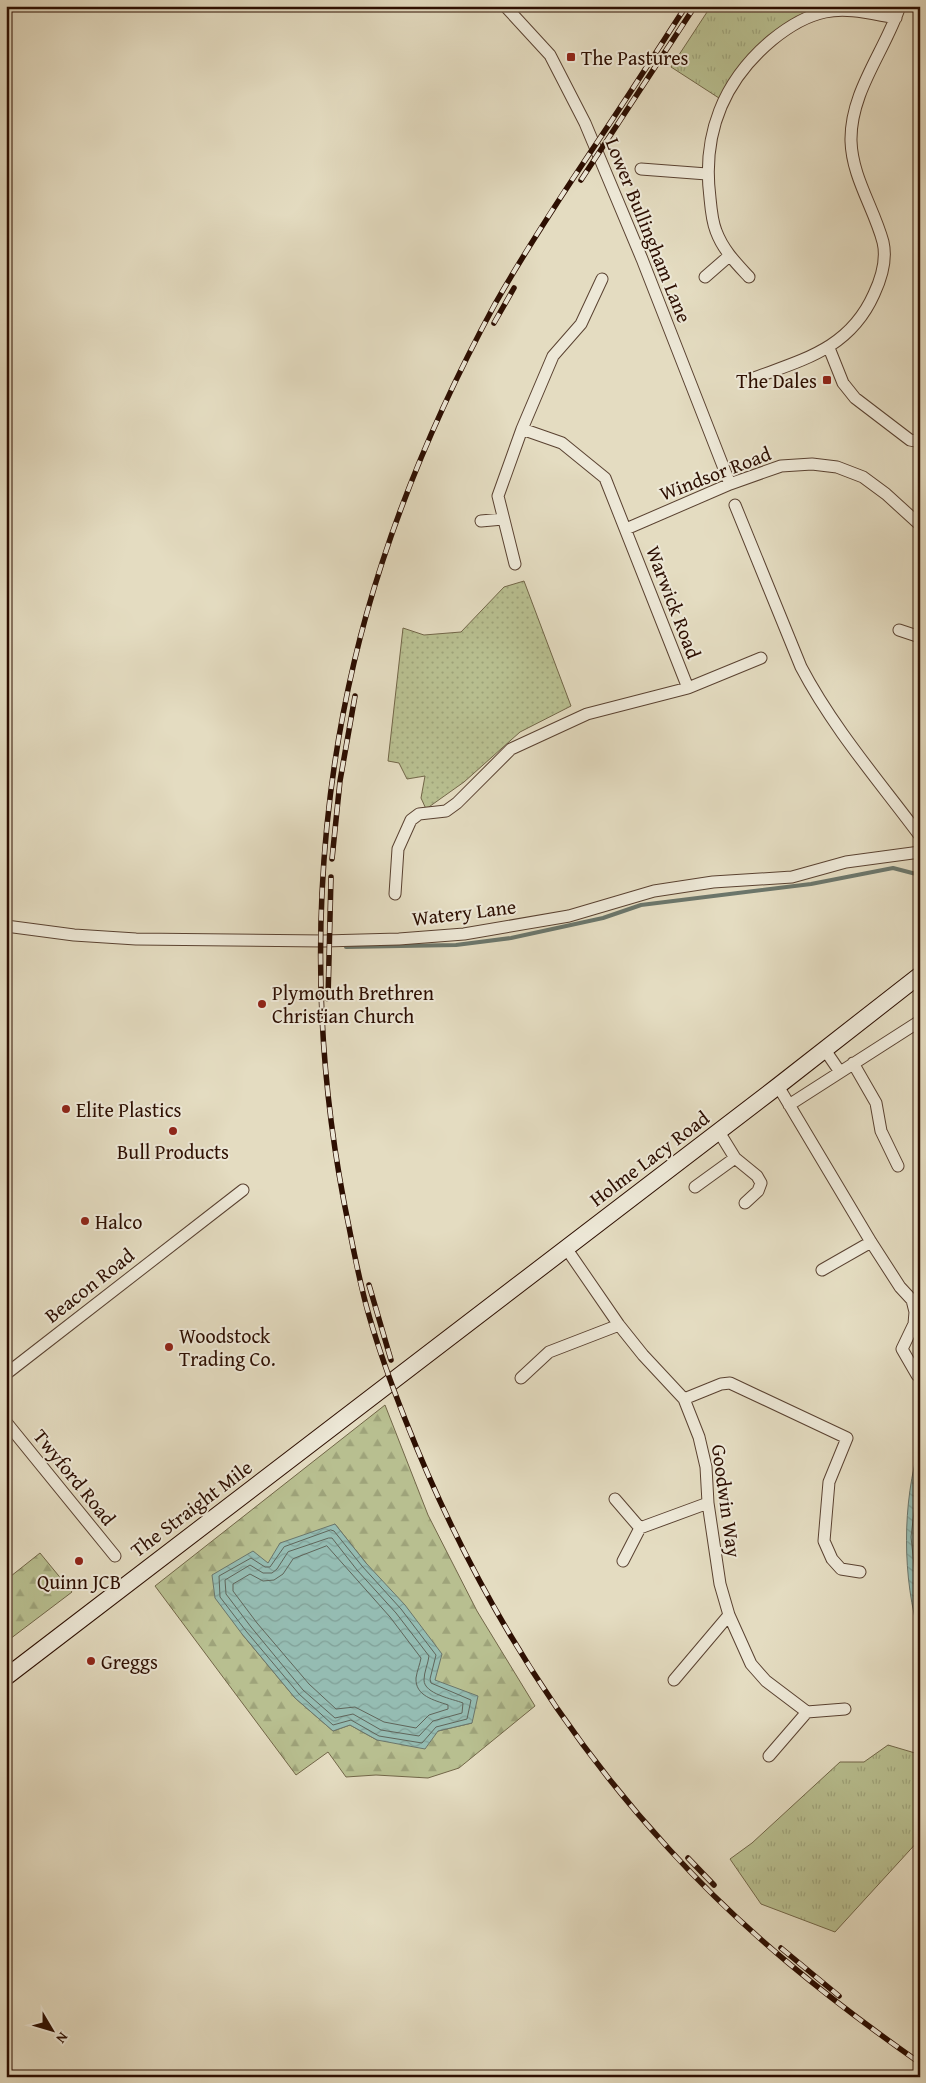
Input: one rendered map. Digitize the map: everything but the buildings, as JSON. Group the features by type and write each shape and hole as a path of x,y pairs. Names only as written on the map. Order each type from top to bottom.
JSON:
{"street":[{"name":"Lower Bullingham Lane","path":"505,6 550,55 585,124 642,259 730,484"},
{"path":"754,378 829,348 854,327 867,310 878,286 884,263 883,243 854,166 851,140 854,112 871,67 896,18 900,6"},
{"path":"749,277 729,256 716,231 706,174 710,140 717,113 736,77 764,46 784,30 808,16 826,11 846,9 896,18"},
{"path":"641,169 706,174"},
{"path":"705,277 729,256"},
{"path":"515,564 498,496 522,429 553,356 581,324 602,279"},
{"path":"829,348 844,383 855,398 910,440 920,439"},
{"name":"Warwick Road","path":"522,429 562,443 605,478 688,688"},
{"name":"Windsor Road","path":"626,529 730,484 781,466 812,464 837,467 862,478 886,494 920,525"},
{"path":"735,505 801,667 813,689 827,712 920,836"},
{"path":"481,521 503,519"},
{"path":"899,630 920,637"},
{"name":"Warwick Road","path":"395,894 398,848 411,820 419,814 446,811 457,804 510,749 587,714 688,688 761,658"},
{"name":"Watery Lane","path":"6,926 74,935 136,938 324,941 399,939 464,934 559,918 654,891 714,882 792,876 846,862 920,852"},
{"name":"Holme Lacy Road","path":"402,1373 719,1132 920,975"},
{"path":"789,1105 920,1021"},
{"path":"825,1050 840,1072"},
{"path":"853,1063 876,1103 880,1131 898,1166"},
{"path":"778,1086 900,1287 916,1297 914,1324 902,1349 917,1375"},
{"path":"719,1132 735,1158 757,1176 761,1183 758,1191 745,1202"},
{"path":"696,1187 735,1158"},
{"name":"Beacon Road","path":"6,1374 243,1190"},
{"path":"822,1270 872,1242"},
{"name":"Goodwin Way","path":"566,1248 619,1325 643,1355 684,1399 699,1437 706,1467 708,1503 720,1584 729,1615 751,1664 766,1681 807,1712"},
{"path":"521,1378 549,1352 619,1325"},
{"name":"The Straight Mile","path":"6,1677 402,1373"},
{"path":"684,1399 721,1384 730,1383 847,1438 830,1482 824,1541 832,1559 841,1569 860,1572"},
{"name":"Twyford Road","path":"6,1422 115,1556"},
{"path":"615,1499 640,1528"},
{"path":"623,1561 640,1528 708,1503"},
{"path":"674,1680 729,1615"},
{"path":"769,1756 807,1712 845,1709"}],"green space":[{"path":"711,6 898,6 894,19 844,10 808,16 762,48 722,100 671,67"},
{"path":"524,581 571,706 520,732 464,782 426,809 421,798 425,776 407,779 399,763 388,761 403,628 424,635 461,632 504,587"},
{"path":"385,1405 428,1515 477,1611 535,1706 459,1768 428,1778 376,1775 346,1777 328,1752 296,1775 155,1586","holes":["335,1524 366,1563 435,1680 472,1723 438,1731 377,1740 350,1725 333,1731 295,1698 242,1634 268,1563"]},
{"path":"40,1553 72,1592 6,1642 6,1580"},
{"path":"888,1745 915,1753 920,1761 920,1839 835,1932 761,1904 730,1859 752,1843 840,1762 864,1762"}],"water":[{"path":"920,1444 920,1637 910,1590 906,1540 910,1491"},
{"path":"335,1524 366,1563 405,1605 442,1654 435,1680 478,1696 472,1723 438,1731 425,1749 377,1740 350,1725 333,1731 295,1698 215,1598 212,1575 253,1551 268,1563 280,1543"}],"waterway":[{"path":"346,947 456,945 511,938 603,918 641,905 811,884 893,868 920,875"}],"railway":[{"path":"686,6 547,218 495,304 462,367 432,431 382,563 359,644 341,726 329,809 322,893 321,977 325,1061 334,1144 361,1285 374,1332 405,1419 429,1478 485,1592 551,1700 627,1801 669,1849 727,1908 820,1989 920,2063"},
{"path":"581,180 695,6"},
{"path":"494,323 514,288"},
{"path":"332,859 340,781 355,696"},
{"path":"328,999 331,877"},
{"path":"369,1285 391,1360"},
{"path":"688,1858 714,1885"},
{"path":"781,1948 839,1996"}],"place":[{"name":"The Pastures","path":"571,57"},
{"name":"The Dales","path":"827,380"},
{"name":"Plymouth Brethren Christian Church","path":"262,1004"},
{"name":"Elite Plastics","path":"66,1109"},
{"name":"Bull Products","path":"173,1131"},
{"name":"Halco","path":"85,1221"},
{"name":"Woodstock Trading Co.","path":"169,1347"},
{"name":"Quinn JCB","path":"79,1561"},
{"name":"Greggs","path":"91,1661"}]}
